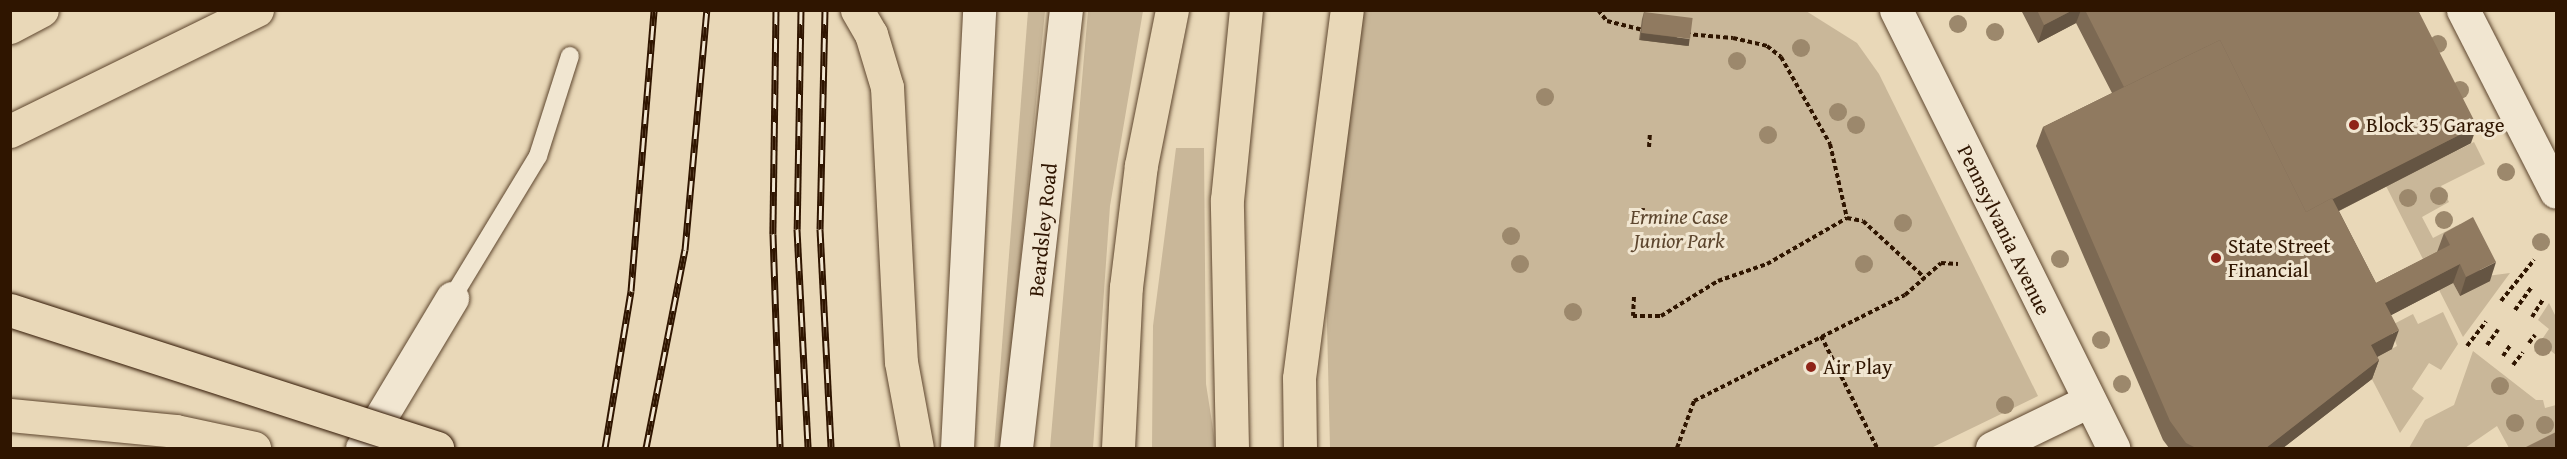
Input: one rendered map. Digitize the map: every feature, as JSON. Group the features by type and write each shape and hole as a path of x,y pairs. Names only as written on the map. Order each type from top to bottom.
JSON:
{"highway":[{"path":"10,27 42,10"},
{"path":"10,131 257,10"},
{"path":"856,10 871,34 887,87 901,362 917,448"},
{"path":"1118,448 1126,287 1139,176 1172,10"},
{"path":"1232,448 1227,200 1246,10"},
{"path":"1300,448 1299,378 1347,10"},
{"path":"10,310 437,448"},
{"path":"10,415 175,431 254,448"}],"street":[{"path":"957,448 979,10"},
{"name":"Beardsley Road","path":"1016,448 1066,10"},
{"name":"Pennsylvania Avenue","path":"1896,10 2113,448"},
{"path":"2463,10 2556,191"},
{"path":"362,448 452,298"},
{"path":"1992,448 2089,401"}],"lane":[{"path":"452,298 538,156 570,56"}],"path":[{"path":"1598,10 1607,21 1651,30"},
{"path":"1681,34 1733,38 1767,46 1781,57 1830,144 1847,218"},
{"path":"1649,147 1650,132"},
{"path":"1641,225 1643,208"},
{"path":"1634,297 1633,316 1661,316 1718,281 1767,264 1847,218 1863,221 1924,277"},
{"path":"2501,301 2534,260"},
{"path":"1677,448 1694,401 1905,295 1941,263 1958,264"},
{"path":"2515,310 2532,287"},
{"path":"2532,317 2544,298"},
{"path":"2467,346 2486,322"},
{"path":"2487,345 2498,330"},
{"path":"2529,343 2535,335"},
{"path":"1821,336 1877,448"},
{"path":"2503,356 2511,344"},
{"path":"2513,365 2523,352"}],"green space":[{"path":"1028,11 1045,11 1002,448 994,448"},
{"path":"1088,11 1143,11 1110,206 1093,448 1050,448"},
{"name":"Ermine Case Junior Park","path":"1340,11 1806,11 1857,43 1879,74 2038,396 1931,448 1330,448 1321,79"},
{"path":"2474,142 2485,164 2441,186 2449,202 2422,217 2433,238 2460,224 2466,236 2429,271 2386,186"},
{"path":"1176,148 1204,148 1206,384 1216,448 1152,448 1153,326"},
{"path":"2510,273 2463,337 2439,290 2453,283 2460,296 2489,281 2487,276"},
{"path":"2549,303 2556,317 2556,355 2546,347 2540,356 2534,351 2549,329 2538,320"},
{"path":"2443,312 2458,344 2441,370 2429,363 2412,389 2424,398 2400,433 2364,364 2397,346 2390,326 2413,314 2418,324"},
{"path":"2473,351 2536,400 2543,400 2545,408 2556,405 2556,438 2536,448 2509,448 2497,426 2465,448 2409,448 2425,420 2454,405"}],"building":[{"path":"2037,10 2073,10 2044,25"},
{"name":"Block 35 Garage","path":"2085,10 2418,10 2477,126 2306,212 2220,40 2124,87"},
{"path":"1644,12 1693,18 1690,39 1641,33"},
{"name":"State Street Financial","path":"2220,40 2306,212 2332,198 2376,283 2450,245 2444,233 2473,217 2496,262 2466,277 2460,264 2385,303 2399,330 2371,345 2379,360 2266,448 2196,448 2186,443 2170,421 2043,127"},
{"path":"2556,432 2556,448 2524,448"}],"railway":[{"path":"605,448 631,291 654,10"},
{"path":"646,448 685,250 707,10"},
{"path":"776,10 773,234 780,448"},
{"path":"801,10 797,229 808,448"},
{"path":"825,10 820,229 831,448"}],"place":[{"name":"Block 35 Garage","path":"2354,125"},
{"name":"State Street Financial","path":"2216,258"},
{"name":"Air Play","path":"1811,367"}]}
